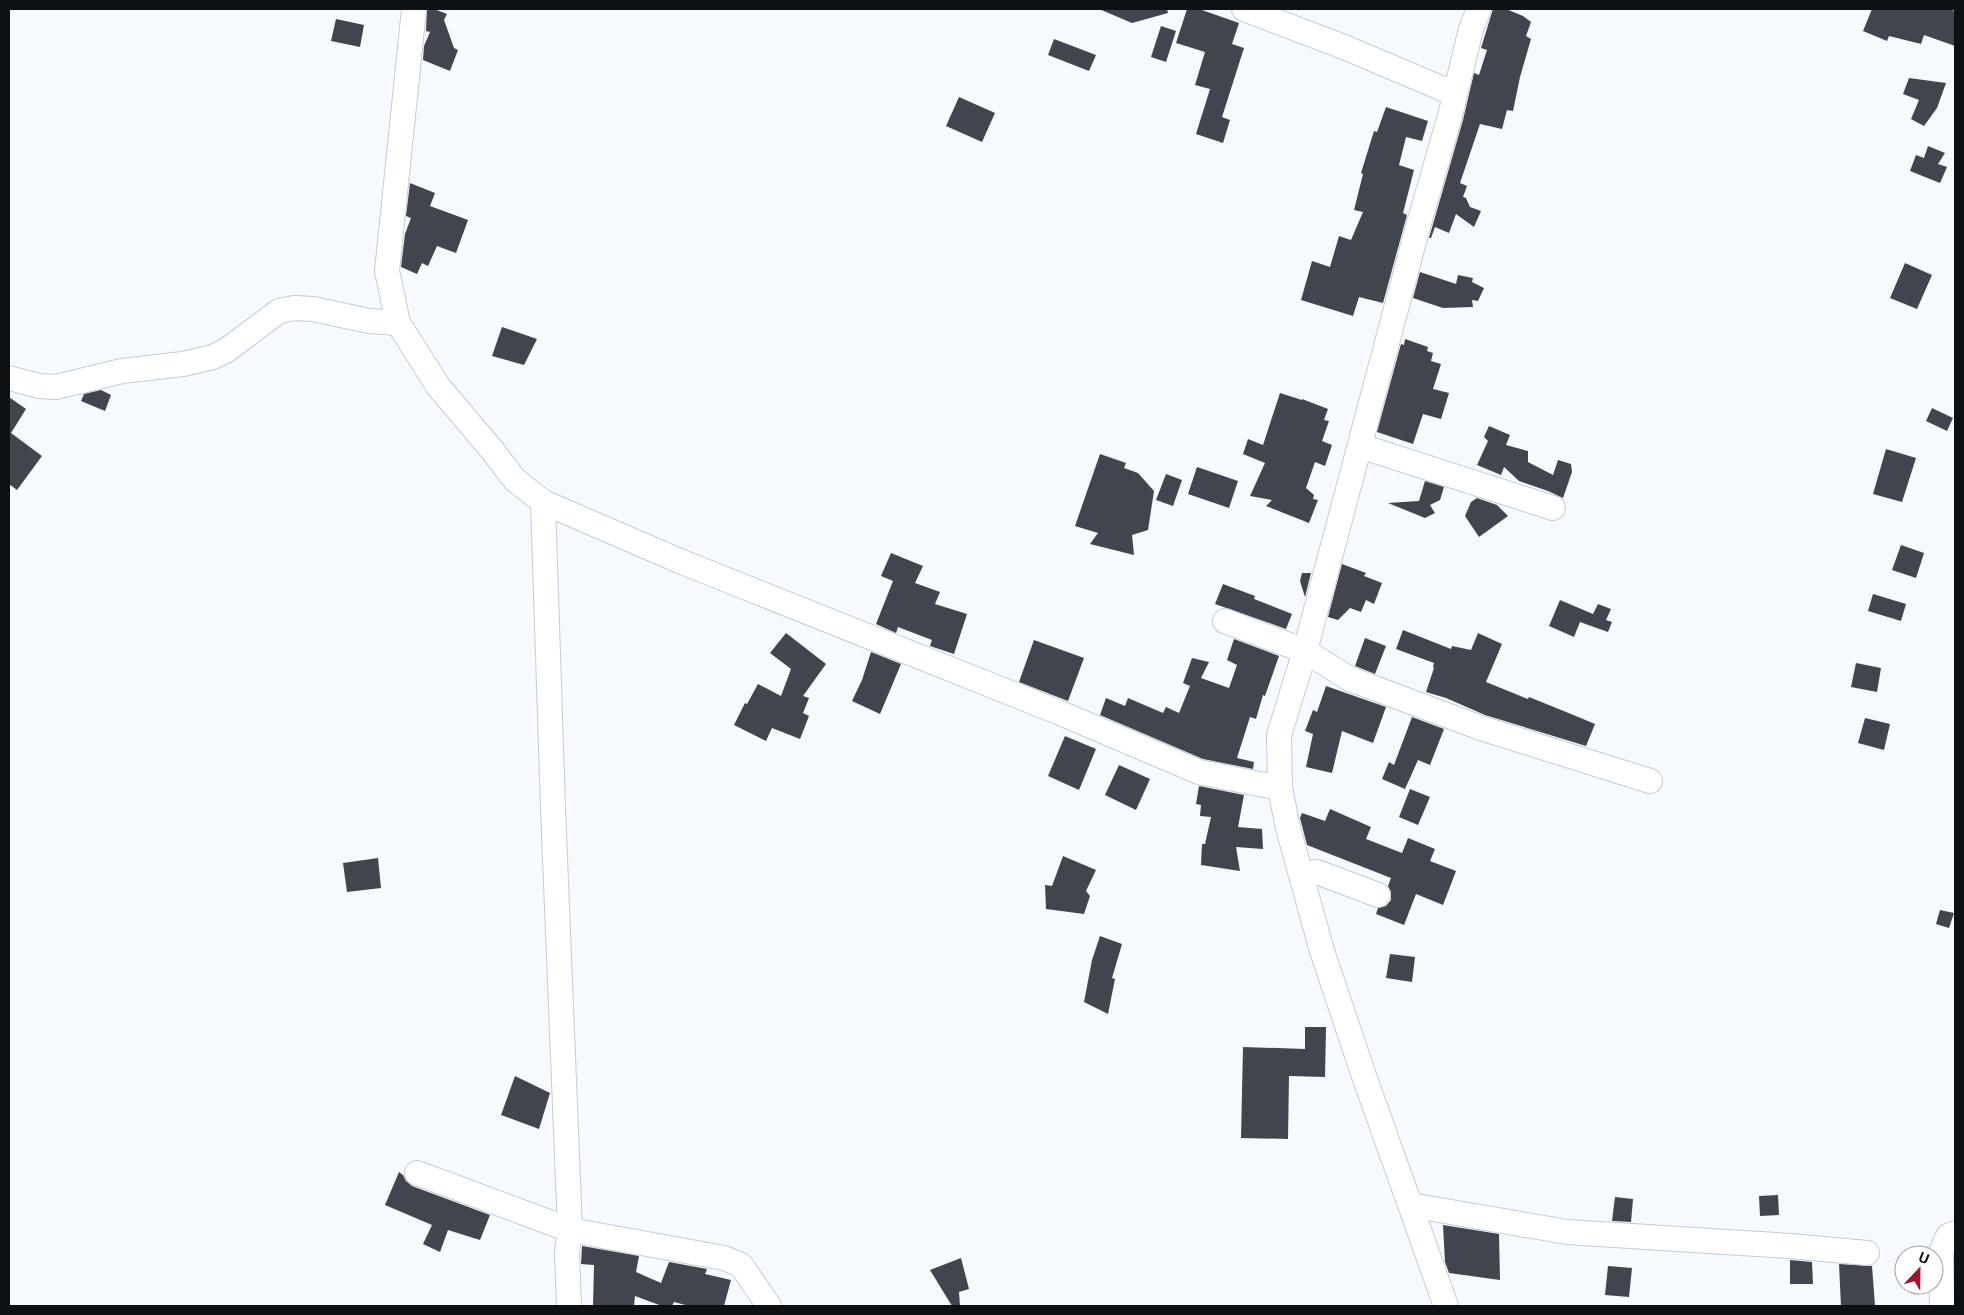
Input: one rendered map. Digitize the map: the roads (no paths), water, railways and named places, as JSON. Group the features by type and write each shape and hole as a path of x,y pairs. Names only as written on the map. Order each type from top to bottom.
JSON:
{"street":[{"path":"414,9 387,271 398,323 438,386 515,480 543,502 682,562 1058,712 1199,772 1280,788"},
{"path":"1244,9 1344,47 1456,94"},
{"path":"1446,1306 1322,951 1288,828 1280,788 1278,735 1305,651 1456,94 1471,29 1479,9"},
{"path":"9,378 39,386 56,386 122,371 183,364 205,359 227,350 279,311 294,308 313,309 369,321 398,323"},
{"path":"1360,446 1552,508"},
{"path":"543,502 553,818 570,1230 567,1253 569,1306"},
{"path":"1225,621 1305,651 1350,679 1481,728 1650,781"},
{"path":"1302,878 1309,873 1317,872 1378,896"},
{"path":"418,1173 570,1230 724,1258 741,1265 769,1306"},
{"path":"1410,1206 1567,1232 1790,1246 1867,1253"},
{"path":"1942,1306 1941,1252 1948,1236 1955,1234"}]}
